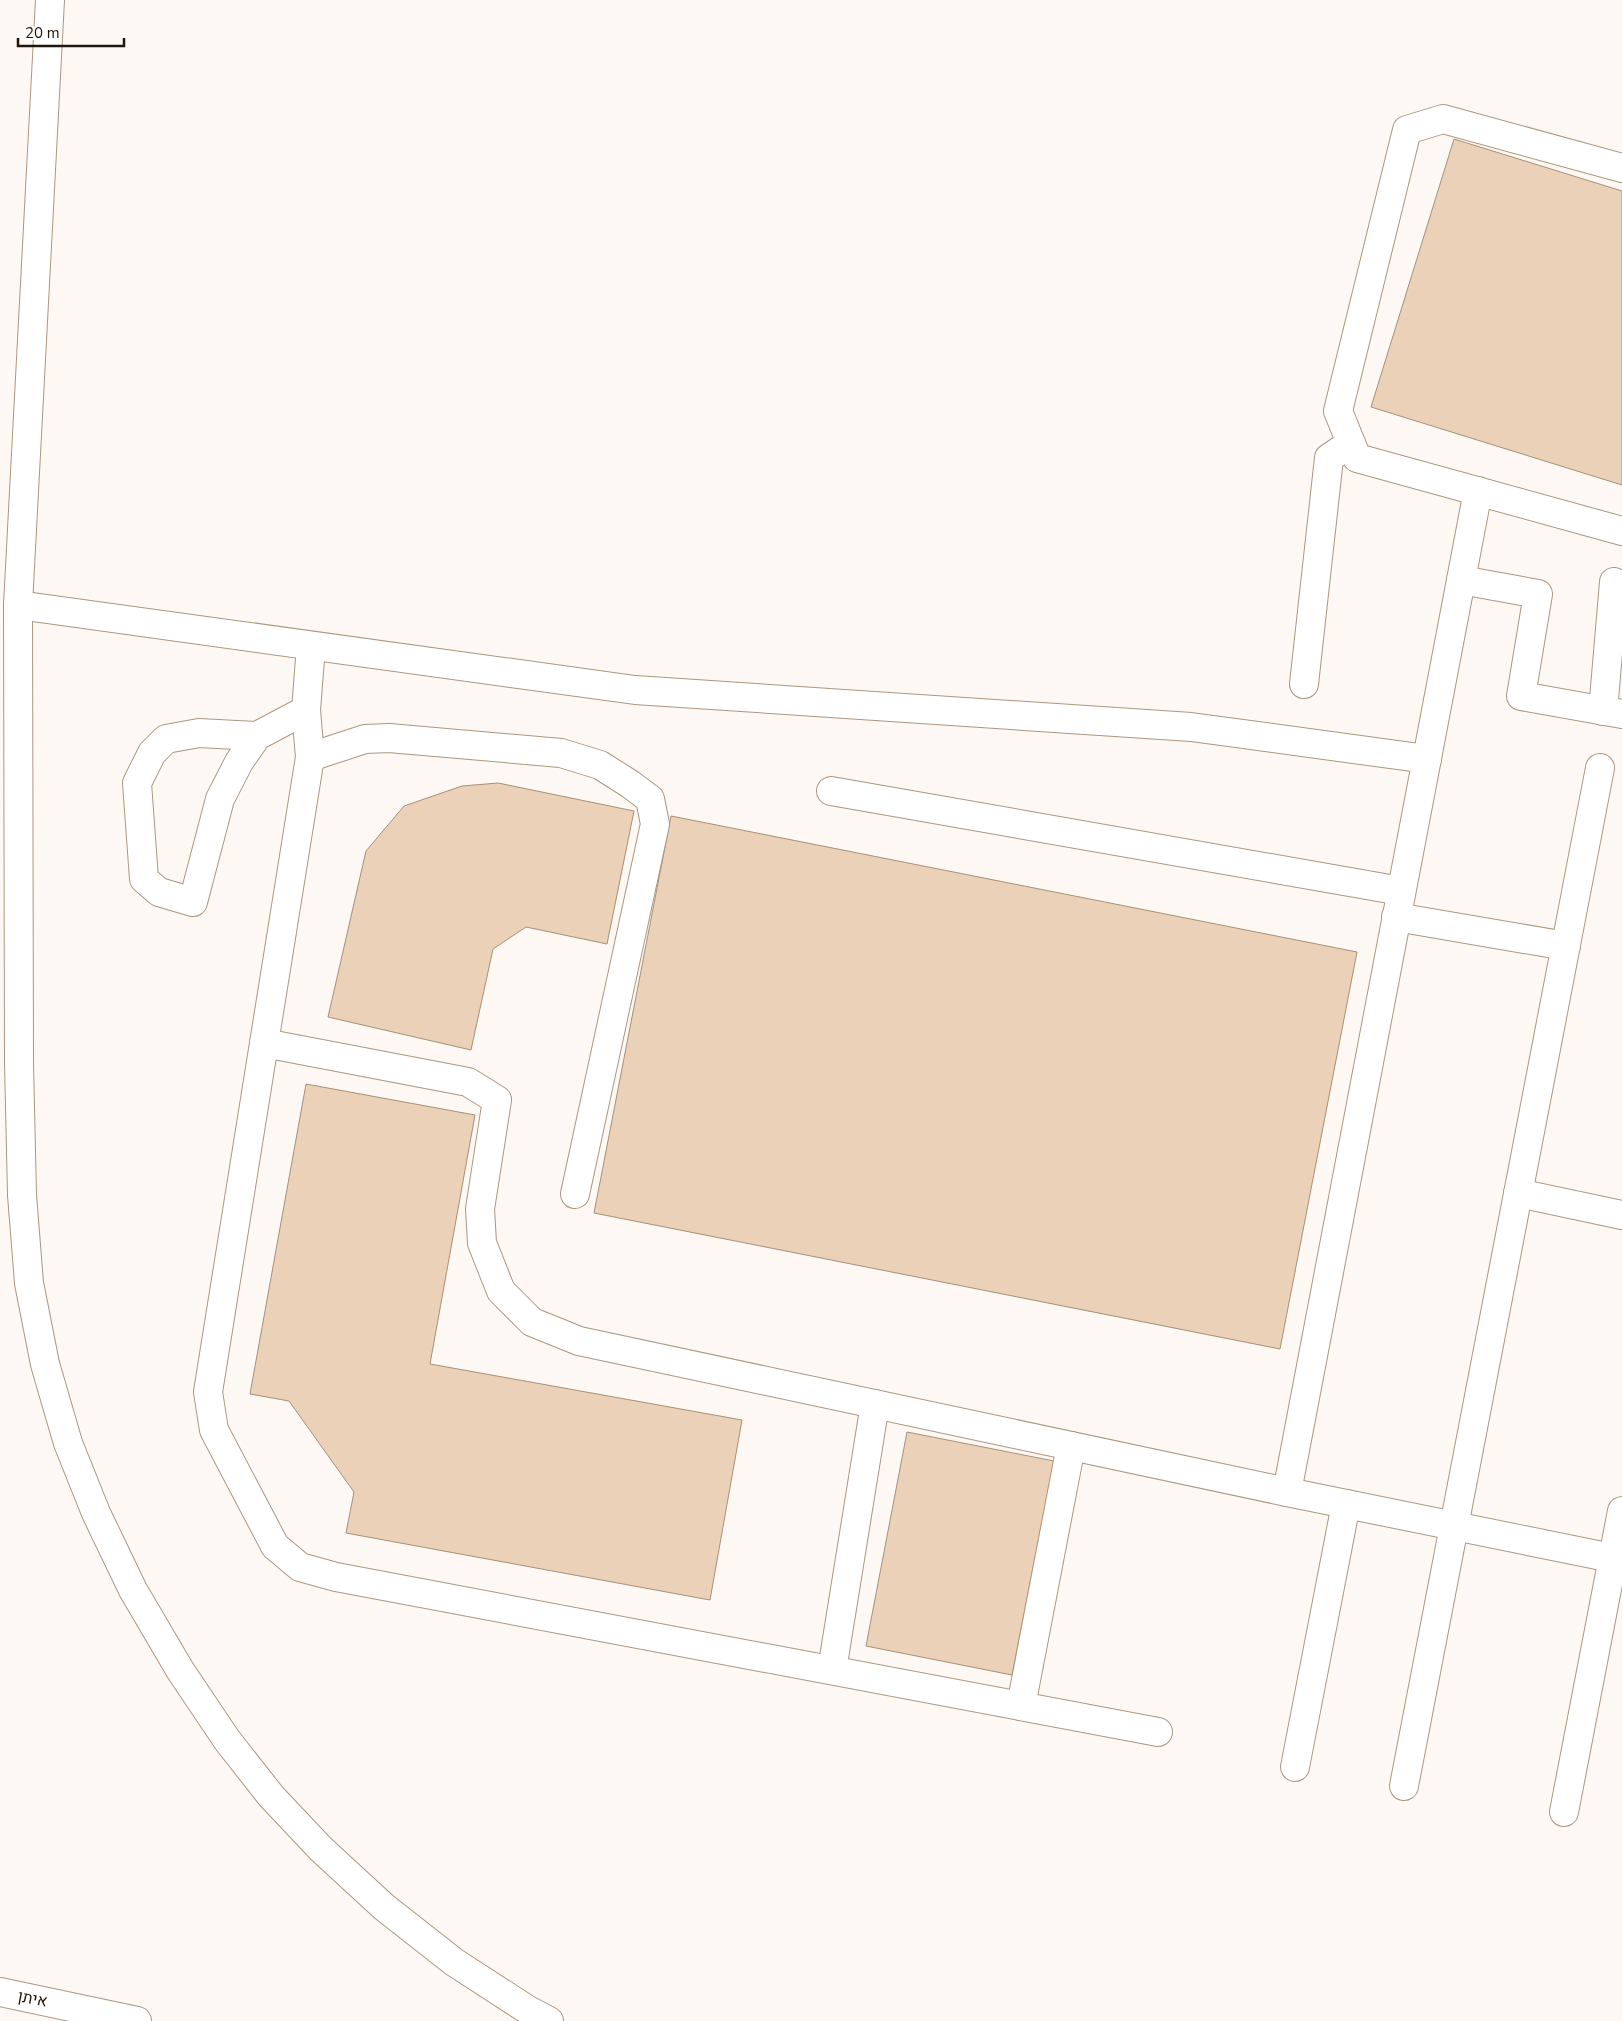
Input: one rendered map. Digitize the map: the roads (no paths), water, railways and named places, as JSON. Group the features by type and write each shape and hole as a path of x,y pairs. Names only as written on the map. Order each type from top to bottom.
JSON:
{"street":[{"path":"50,0 18,605 19,1053 22,1195 29,1283 45,1364 68,1443 100,1522 133,1590 170,1654 227,1740 271,1796 321,1849 384,1907 454,1962 528,2010 549,2021"},
{"path":"1622,168 1443,119 1407,130 1338,411 1357,458 1622,531"},
{"path":"1304,684 1329,458 1351,443"},
{"path":"1287,1492 1478,492"},
{"path":"1461,580 1538,594 1521,696 1613,712 1614,582"},
{"path":"18,605 635,690 1190,727 1426,759"},
{"path":"311,646 306,710 310,757 208,1392 214,1430 275,1546 300,1567 336,1577 1158,1732"},
{"path":"257,736 199,733 166,739 152,752 137,783 144,879 159,892 193,902 220,800 239,762 257,736 306,710"},
{"path":"310,757 366,739 389,738 561,753 600,765 650,799 655,824 574,1194"},
{"path":"1404,1786 1600,768"},
{"path":"831,791 1399,904 1566,946"},
{"path":"264,1043 468,1082 497,1100 480,1209 482,1243 501,1291 532,1322 579,1341 1287,1492 1618,1559"},
{"path":"1518,1193 1622,1215"},
{"path":"832,1670 875,1404"},
{"path":"1021,1706 1071,1446"},
{"path":"1295,1767 1346,1504"},
{"path":"1564,1812 1618,1559 1622,1511"},
{"name":"איתן","path":"0,1992 137,2021"}]}
